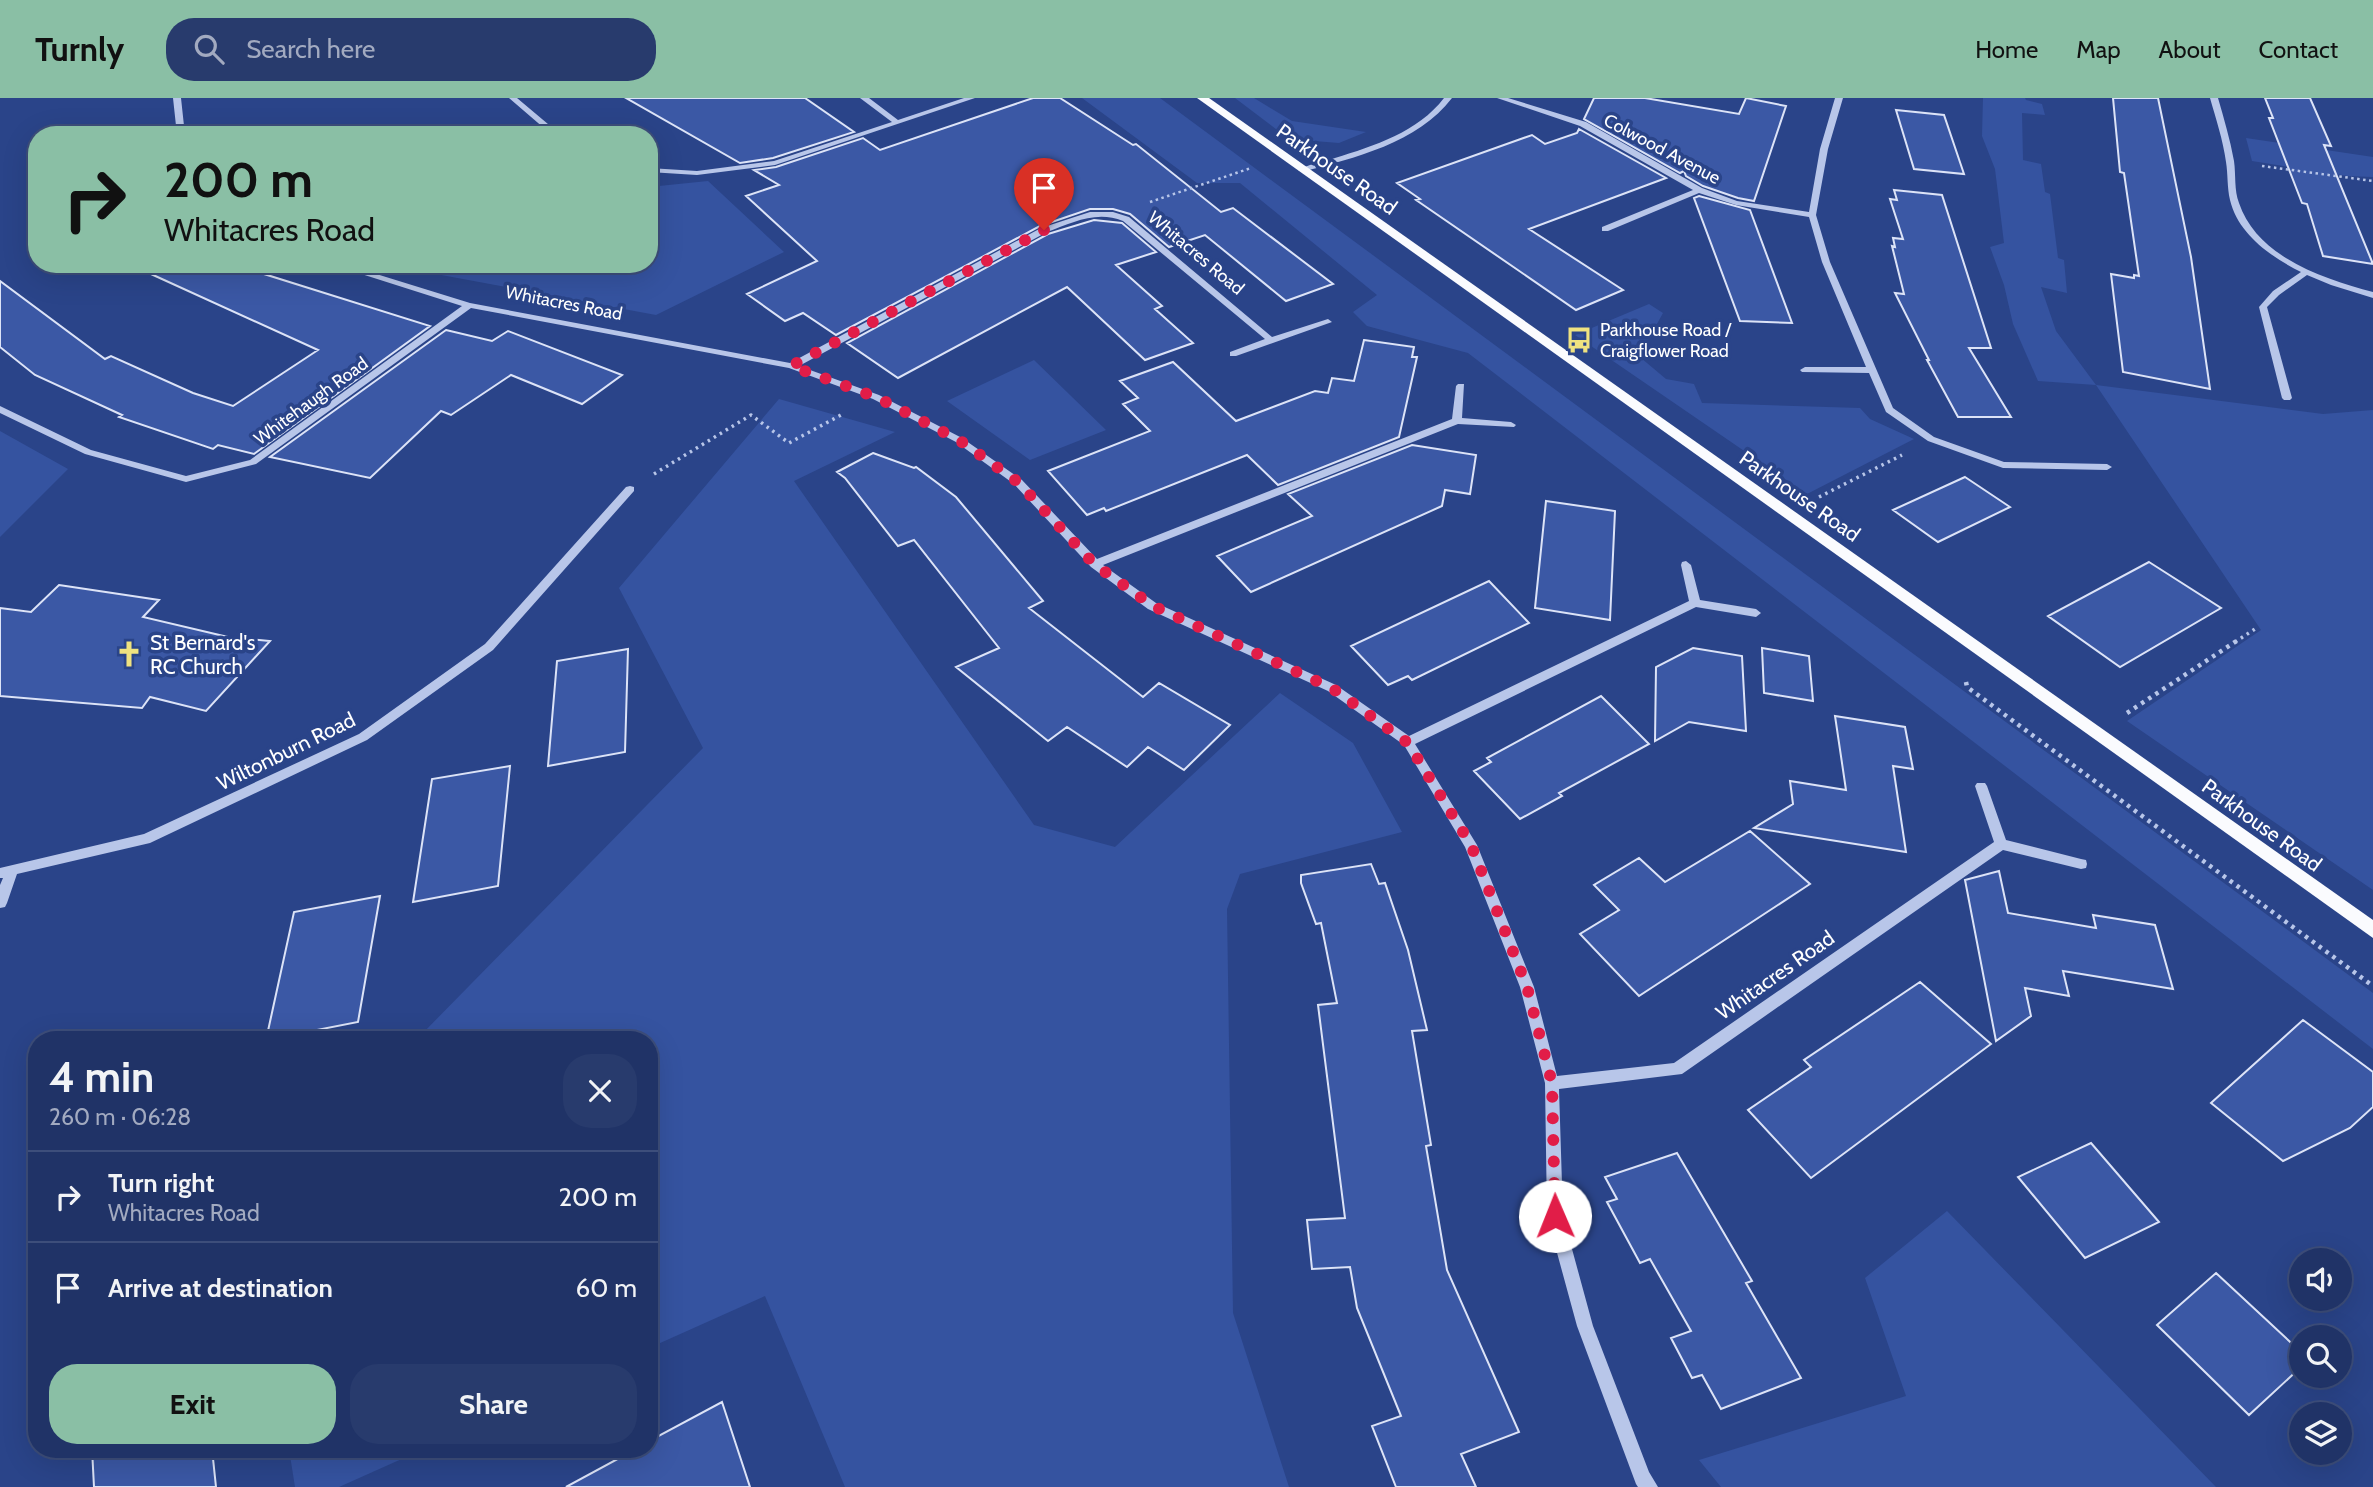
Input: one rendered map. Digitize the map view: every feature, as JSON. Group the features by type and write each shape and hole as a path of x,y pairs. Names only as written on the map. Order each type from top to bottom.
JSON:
{"main road":[{"name":"Parkhouse Road","path":"1202,98 2373,930"}],"street":[{"path":"178,98 180,126"},
{"path":"513,98 546,126"},
{"path":"864,98 897,122"},
{"path":"658,171 697,173 775,163 971,98"},
{"path":"1302,170 1377,147 1442,110 1448,98"},
{"name":"Colwood Avenue","path":"1501,98 1583,124 1699,190 1736,203 1812,215"},
{"path":"1839,98 1824,149 1812,215 1826,262 1889,410 1931,439 2003,465 2107,467"},
{"path":"2214,98 2230,161 2235,204 2248,231 2272,251 2306,271 2373,295"},
{"path":"1605,229 1699,190"},
{"path":"791,366 1044,230 1090,214 1113,215"},
{"name":"Whitacres Road","path":"1113,215 1126,219 1271,340"},
{"path":"2287,398 2263,307 2276,293 2306,271"},
{"name":"Whitacres Road","path":"364,273 469,305 791,366 876,397 959,440 1018,482 1094,564 1153,606 1332,688 1408,743 1471,845 1527,987 1552,1083 1555,1216 1585,1326 1642,1478 1648,1487"},
{"name":"Whitehaugh Road","path":"0,409 88,452 186,479 253,463 469,305"},
{"path":"1233,354 1328,322"},
{"path":"1805,370 1872,370"},
{"path":"1457,421 1461,386"},
{"path":"1094,564 1457,421 1511,425"},
{"name":"Wiltonburn Road","path":"6,873 146,839 363,737 489,647 629,489"},
{"path":"1686,565 1695,603"},
{"path":"1408,743 1695,603 1756,612"},
{"path":"1981,786 2001,844 2081,864"},
{"name":"Whitacres Road","path":"1552,1083 1677,1069 2001,844"},
{"path":"0,903 6,873"}],"path":[{"path":"2230,161 2373,181"},
{"path":"1113,215 1257,166"},
{"path":"629,489 751,415 789,443 876,397"},
{"path":"1786,511 1866,475"},
{"path":"2097,733 2255,629"},
{"path":"1953,630 1967,687 2373,986"}],"shaded area":[{"path":"1082,98 1160,98 2373,993 2373,1049 1468,353 1367,326 1353,312 1377,295 1240,183 1197,183"},
{"path":"1235,98 1254,98 1292,121 1366,132 1339,143 1289,139"},
{"path":"1983,98 2025,98 2042,104 2045,115 2022,113 2023,160 2041,164 2045,192 2050,194 2058,258 2064,260 2067,293 2041,287 2056,331 2096,385 2038,381 2013,324 2004,285 1990,247 2004,243 1995,169 1982,136"},
{"path":"2246,138 2373,157 2373,177 2347,176 2252,161"},
{"path":"708,181 784,252 656,315 436,274 658,273 658,186"},
{"path":"1649,304 1663,313 1642,351 1641,358 1666,379 1694,384 1702,403 1860,408 1870,419 1914,439 1807,494 1575,335"},
{"path":"1034,360 1106,430 1030,460 947,401"},
{"path":"2096,385 2323,414 2373,410 2373,890 2127,721 2261,630"},
{"path":"779,399 895,432 794,481 1034,825 1115,847 1280,693 1353,743 1402,832 1240,874 1227,909 1233,1313 1289,1487 845,1487 765,1296 658,1344 658,1031 425,1031 703,748 619,588"},
{"path":"0,431 68,469 0,537"},
{"path":"1947,1211 2216,1487 1721,1487 1699,1460 1906,1396 1865,1278"},
{"path":"290,1458 404,1458 339,1487 295,1487"}],"building":[{"path":"626,98 805,98 854,132 773,158 740,163"},
{"path":"1033,98 1060,98 1133,145 1136,144 1221,212 1233,208 1333,284 1286,301 1205,235 1169,247 1130,214 1113,209 1090,209 1040,226 836,335 803,313 785,321 747,294 817,261 746,196 779,185 754,170 776,167 863,138 880,150"},
{"path":"1594,98 1645,98 1739,114 1746,98 1786,106 1754,201 1703,186 1686,176 1684,171 1680,173 1584,119"},
{"path":"2113,98 2158,98 2191,257 2210,389 2123,372 2111,274 2134,278 2134,275 2139,276 2124,173 2120,172"},
{"path":"2265,98 2310,98 2331,146 2324,145 2373,264 2323,256 2307,204 2302,203 2269,118 2273,118"},
{"path":"1896,110 1944,115 1964,174 1914,169"},
{"path":"1579,129 1666,178 1529,229 1623,290 1576,310 1416,200 1420,199 1397,183 1532,135 1545,144 1577,133"},
{"path":"1894,190 1942,195 1991,348 1969,348 2011,417 1958,417 1927,360 1895,293 1904,294 1892,246 1895,247 1893,238 1903,239 1890,199 1897,200"},
{"path":"1699,196 1750,210 1792,323 1740,321 1694,198"},
{"path":"1094,220 1122,223 1156,252 1116,265 1162,306 1155,309 1193,343 1145,360 1067,287 898,378 847,343 1048,234"},
{"path":"149,273 261,273 430,326 254,454 218,445 213,449 119,417 122,415 35,375 0,347 0,281 105,359 111,356 193,393 233,406 318,350"},
{"path":"446,330 492,341 508,331 622,375 582,404 511,375 451,415 441,411 370,478 270,457"},
{"path":"1364,340 1414,347 1412,357 1417,357 1399,437 1278,485 1247,455 1106,511 1104,508 1087,515 1048,471 1150,431 1123,404 1138,398 1120,381 1173,362 1236,421 1315,391 1328,393 1332,378 1354,381"},
{"path":"1412,445 1476,455 1470,494 1445,490 1442,506 1251,592 1217,556 1312,516 1288,494"},
{"path":"873,453 916,467 956,497 1043,601 1029,608 1143,697 1159,683 1230,725 1184,770 1148,747 1127,767 1067,727 1048,741 956,667 999,648 914,540 898,546 845,478 837,472"},
{"path":"1965,477 2010,507 1938,542 1893,510"},
{"path":"1546,501 1615,511 1610,620 1535,608"},
{"path":"2149,562 2221,608 2120,667 2048,616"},
{"path":"1489,581 1529,623 1412,680 1408,676 1388,685 1351,646"},
{"name":"St Bernard's RC Church","path":"59,585 159,600 143,617 228,637 270,641 206,711 150,697 142,708 0,696 0,608 31,612"},
{"path":"1693,648 1742,656 1746,731 1689,722 1655,741 1656,667"},
{"path":"1762,648 1809,656 1813,701 1764,693"},
{"path":"628,649 625,752 548,766 557,661"},
{"path":"1601,696 1649,744 1559,793 1562,796 1520,819 1474,771 1491,762 1487,758"},
{"path":"1835,716 1905,727 1913,769 1893,766 1906,852 1754,828 1793,804 1790,781 1846,790"},
{"path":"510,766 498,886 413,902 432,779"},
{"path":"1750,831 1810,884 1639,996 1580,934 1619,910 1594,885 1639,858 1665,882"},
{"path":"1371,864 1379,884 1385,883 1408,950 1427,1030 1412,1031 1431,1145 1426,1146 1447,1270 1519,1432 1461,1454 1476,1487 1396,1487 1372,1426 1401,1416 1357,1308 1350,1267 1312,1269 1307,1220 1345,1218 1318,1005 1337,1003 1321,923 1316,924 1301,883 1301,875"},
{"path":"1999,871 2008,913 2096,928 2093,915 2155,925 2173,989 2063,971 2069,996 2025,988 2031,1016 1996,1041 1965,880"},
{"path":"380,896 358,1022 312,1031 268,1031 294,912"},
{"path":"1920,982 1991,1044 1811,1178 1748,1110 1811,1067 1804,1060"},
{"path":"2303,1020 2373,1072 2373,1107 2350,1128 2283,1161 2211,1103"},
{"path":"2091,1143 2159,1222 2085,1258 2018,1177"},
{"path":"1677,1153 1752,1281 1746,1283 1801,1378 1721,1409 1702,1375 1692,1378 1671,1338 1691,1331 1650,1259 1640,1263 1607,1202 1617,1199 1605,1177"},
{"path":"2216,1273 2289,1341 2289,1378 2249,1415 2157,1325"},
{"path":"722,1402 750,1487 566,1487 619,1458 658,1458 658,1436"},
{"path":"92,1458 213,1458 216,1487 94,1487"}],"place":[{"name":"Parkhouse Road / Craigflower Road","path":"1579,340"},
{"name":"St Bernard's RC Church","path":"129,654"}],"route":[{"path":"1044,230 791,366 876,397 959,440 1018,482 1094,564 1153,606 1332,688 1408,743 1471,845 1527,987 1552,1083 1555,1216"}]}
